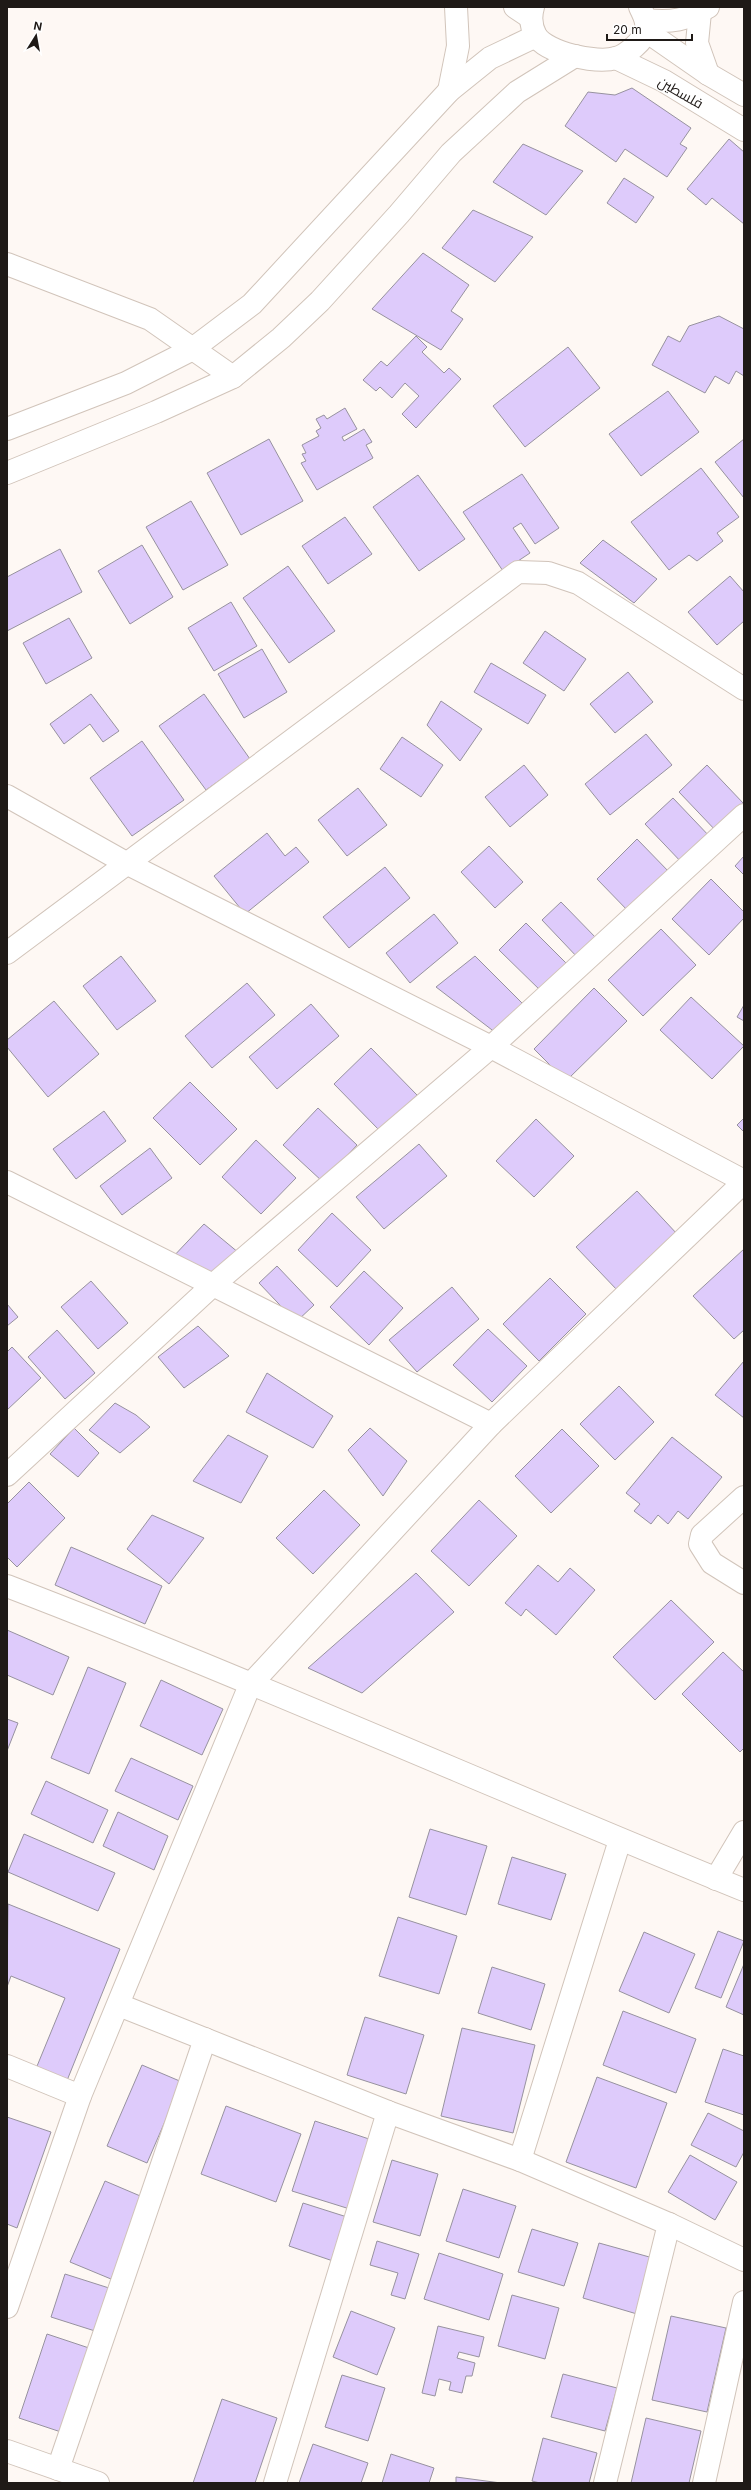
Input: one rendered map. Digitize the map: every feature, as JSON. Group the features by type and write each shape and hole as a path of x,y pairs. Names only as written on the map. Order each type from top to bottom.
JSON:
{"street":[{"path":"449,91 458,46 456,7"},
{"path":"7,429 126,383 191,350 252,304 449,91 490,58 529,17 544,44 575,56 599,59 616,58 629,50 644,19 666,23 682,20 704,9"},
{"path":"704,9 698,43 708,74"},
{"name":"فلسطين","path":"644,19 708,74 744,95"},
{"path":"7,473 156,412 233,377 281,338 320,301 399,214 451,153 517,92 575,56"},
{"name":"فلسطين","path":"616,58 664,81 744,130"},
{"path":"7,264 150,319 191,350 233,377"},
{"path":"7,953 518,572 548,573 578,583 744,689"},
{"path":"7,796 126,863 491,1047 744,1182 491,1424 250,1685 119,2006 80,2096 7,2307"},
{"path":"7,1475 213,1285 491,1047 744,815"},
{"path":"7,1182 491,1424"},
{"path":"744,1496 702,1535 700,1544 712,1563 744,1583"},
{"path":"7,1586 133,1634 250,1685 620,1840 744,1890"},
{"path":"716,1878 744,1832"},
{"path":"520,2160 620,1840"},
{"path":"119,2006 388,2112 520,2160 669,2224 744,2260"},
{"path":"58,2469 205,2039"},
{"path":"7,2066 80,2096"},
{"path":"275,2483 388,2112"},
{"path":"605,2483 669,2224"},
{"path":"704,2483 744,2302"},
{"path":"7,2451 98,2483"}],"building":[{"path":"632,88 691,128 680,144 687,148 667,177 625,149 616,162 565,126 588,92 615,95"},
{"path":"729,139 744,152 744,224 712,198 706,205 687,189"},
{"path":"523,144 583,171 546,215 493,182"},
{"path":"624,178 654,197 636,223 607,203"},
{"path":"473,210 533,237 495,282 442,248"},
{"path":"423,253 469,285 451,311 463,319 441,350 372,309"},
{"path":"719,316 744,329 744,376 736,371 729,384 715,376 705,393 652,365 668,336 680,342 689,326"},
{"path":"416,336 427,347 422,352 444,373 449,368 461,379 416,428 402,414 419,396 405,383 392,398 380,387 376,391 363,380 381,361 387,366"},
{"path":"568,347 600,388 525,447 493,406"},
{"path":"668,391 699,432 641,476 609,434"},
{"path":"345,408 357,429 342,437 344,441 364,429 372,442 366,445 373,458 317,490 301,463 306,461 302,454 306,453 302,445 319,436 316,431 321,428 316,419 324,415 327,419"},
{"path":"269,439 303,501 241,535 207,473"},
{"path":"744,439 744,498 715,462"},
{"path":"701,468 739,517 717,533 723,541 697,561 689,555 669,570 631,522"},
{"path":"522,474 559,528 535,544 521,523 513,528 530,553 503,571 463,512"},
{"path":"418,475 465,539 419,571 373,507"},
{"path":"191,501 228,565 183,590 146,527"},
{"path":"345,517 372,554 328,584 302,546"},
{"path":"603,540 657,579 634,603 580,563"},
{"path":"142,545 173,597 130,624 98,571"},
{"path":"60,549 82,592 7,631 7,577"},
{"path":"288,566 335,631 289,663 243,598"},
{"path":"730,576 744,592 744,621 717,645 688,612"},
{"path":"231,602 257,646 214,671 188,628"},
{"path":"69,618 92,658 46,684 23,643"},
{"path":"545,631 586,659 564,691 523,663"},
{"path":"262,649 287,692 244,718 218,674"},
{"path":"491,663 546,695 528,724 474,692"},
{"path":"628,672 653,702 615,733 590,704"},
{"path":"91,694 119,731 103,742 90,724 64,744 50,724"},
{"path":"204,694 250,759 206,790 159,726"},
{"path":"441,701 482,729 460,761 427,725"},
{"path":"646,734 672,765 610,815 585,784"},
{"path":"402,737 443,765 421,797 380,769"},
{"path":"142,741 184,800 132,836 90,778"},
{"path":"524,765 548,795 510,827 485,797"},
{"path":"707,765 744,804 744,809 718,833 679,792"},
{"path":"358,788 387,825 347,856 318,820"},
{"path":"673,798 712,839 684,865 645,824"},
{"path":"267,833 285,856 296,847 309,862 245,914 214,876"},
{"path":"637,839 671,874 631,914 597,879"},
{"path":"489,846 523,882 495,908 461,872"},
{"path":"744,856 744,875 735,866"},
{"path":"385,867 410,898 349,948 323,917"},
{"path":"711,879 744,912 744,918 709,955 672,919"},
{"path":"561,902 598,940 579,959 542,920"},
{"path":"434,914 458,943 410,983 386,953"},
{"path":"526,923 570,967 543,993 499,950"},
{"path":"661,929 696,965 643,1016 608,980"},
{"path":"121,956 156,1001 117,1030 83,986"},
{"path":"475,956 526,1007 496,1033 436,987"},
{"path":"247,983 275,1015 212,1068 185,1036"},
{"path":"594,988 627,1021 566,1081 534,1049"},
{"path":"691,997 744,1046 712,1079 660,1030"},
{"path":"54,1001 99,1054 48,1097 7,1047 7,1040"},
{"path":"311,1004 339,1036 277,1089 249,1057"},
{"path":"744,1005 744,1021 737,1017"},
{"path":"371,1048 417,1095 380,1131 334,1084"},
{"path":"190,1082 237,1129 200,1165 153,1118"},
{"path":"318,1108 357,1145 323,1182 283,1145"},
{"path":"104,1111 126,1141 76,1179 53,1149"},
{"path":"744,1118 744,1132 737,1125"},
{"path":"536,1119 574,1156 534,1197 496,1161"},
{"path":"256,1140 296,1178 261,1214 222,1177"},
{"path":"419,1144 447,1176 384,1229 356,1197"},
{"path":"150,1148 172,1178 122,1215 100,1186"},
{"path":"637,1191 678,1235 618,1291 576,1247"},
{"path":"332,1213 371,1250 337,1287 298,1250"},
{"path":"204,1224 239,1253 213,1278 171,1259"},
{"path":"744,1249 744,1330 734,1339 693,1296"},
{"path":"277,1266 314,1305 296,1322 259,1283"},
{"path":"364,1271 403,1308 369,1345 330,1307"},
{"path":"550,1278 586,1314 539,1361 503,1324"},
{"path":"91,1281 128,1323 98,1349 61,1307"},
{"path":"452,1287 479,1319 417,1372 389,1340"},
{"path":"7,1304 18,1317 7,1326"},
{"path":"198,1326 229,1356 184,1388 158,1357"},
{"path":"488,1329 527,1366 492,1402 453,1365"},
{"path":"57,1330 95,1373 65,1399 28,1357"},
{"path":"12,1347 41,1378 7,1410 7,1352"},
{"path":"744,1361 744,1418 715,1395"},
{"path":"267,1373 333,1416 313,1448 246,1412"},
{"path":"619,1386 654,1422 615,1460 580,1424"},
{"path":"115,1403 136,1415 150,1427 120,1453 89,1430"},
{"path":"74,1428 99,1453 78,1477 50,1454"},
{"path":"370,1428 407,1461 383,1496 348,1450"},
{"path":"562,1429 599,1466 551,1513 515,1476"},
{"path":"228,1435 268,1456 241,1503 193,1481"},
{"path":"672,1437 722,1477 688,1519 678,1511 668,1524 658,1515 651,1524 634,1511 640,1504 626,1493"},
{"path":"29,1482 65,1518 17,1567 7,1557 7,1504"},
{"path":"324,1490 360,1525 313,1574 276,1538"},
{"path":"479,1500 517,1536 469,1586 431,1551"},
{"path":"152,1515 204,1538 169,1584 127,1549"},
{"path":"71,1547 162,1586 145,1624 55,1585"},
{"path":"538,1565 558,1582 570,1568 595,1590 556,1635 526,1609 521,1616 505,1603"},
{"path":"416,1573 454,1612 362,1693 308,1668"},
{"path":"671,1600 714,1642 655,1700 613,1657"},
{"path":"7,1630 69,1657 53,1695 7,1675"},
{"path":"723,1652 744,1672 744,1748 740,1752 682,1694"},
{"path":"88,1667 126,1683 89,1774 51,1758"},
{"path":"161,1680 223,1709 202,1755 140,1726"},
{"path":"7,1719 18,1723 7,1751"},
{"path":"131,1758 193,1786 178,1820 115,1791"},
{"path":"46,1781 108,1810 93,1843 31,1814"},
{"path":"118,1812 168,1836 154,1870 103,1846"},
{"path":"430,1829 487,1846 466,1915 409,1897"},
{"path":"24,1834 115,1873 98,1911 8,1872"},
{"path":"512,1857 566,1874 551,1920 498,1904"},
{"path":"8,1904 120,1949 66,2083 35,2071 65,1998 11,1976 7,1987"},
{"path":"398,1917 457,1936 439,1994 379,1976"},
{"path":"718,1931 744,1941 721,1998 695,1988"},
{"path":"644,1932 695,1954 669,2013 619,1991"},
{"path":"744,1964 744,2015 726,2007"},
{"path":"492,1967 545,1984 531,2030 478,2013"},
{"path":"623,2011 696,2039 676,2093 603,2065"},
{"path":"365,2017 424,2035 406,2094 347,2075"},
{"path":"462,2028 535,2045 513,2133 441,2116"},
{"path":"723,2049 744,2056 744,2115 705,2102"},
{"path":"142,2065 182,2082 147,2163 107,2146"},
{"path":"597,2077 667,2103 636,2188 566,2162"},
{"path":"226,2106 301,2134 276,2202 201,2174"},
{"path":"708,2113 744,2131 744,2152 736,2167 691,2145"},
{"path":"7,2117 51,2132 17,2228 7,2224"},
{"path":"315,2121 375,2141 353,2210 292,2191"},
{"path":"690,2155 737,2182 715,2220 668,2192"},
{"path":"392,2160 438,2174 420,2236 373,2222"},
{"path":"105,2181 145,2198 111,2279 70,2262"},
{"path":"463,2189 516,2206 499,2258 446,2241"},
{"path":"303,2203 347,2217 333,2261 289,2246"},
{"path":"532,2229 578,2243 564,2286 518,2272"},
{"path":"377,2241 419,2254 405,2299 391,2295 398,2273 370,2265"},
{"path":"599,2243 653,2258 637,2314 583,2298"},
{"path":"439,2253 503,2274 489,2320 424,2299"},
{"path":"65,2274 109,2288 95,2331 51,2317"},
{"path":"512,2295 559,2308 545,2359 498,2346"},
{"path":"351,2311 395,2328 377,2375 333,2357"},
{"path":"671,2316 726,2328 707,2412 652,2400"},
{"path":"438,2326 484,2337 479,2357 459,2352 457,2358 475,2363 472,2376 466,2376 462,2393 449,2390 451,2382 439,2379 435,2396 422,2393"},
{"path":"47,2334 89,2348 61,2432 19,2418"},
{"path":"563,2374 617,2388 605,2431 551,2417"},
{"path":"342,2375 385,2388 368,2441 325,2427"},
{"path":"222,2399 277,2418 255,2483 193,2483"},
{"path":"646,2418 701,2431 689,2483 631,2483"},
{"path":"543,2438 597,2453 589,2483 540,2483 532,2481"},
{"path":"313,2444 368,2463 361,2483 299,2483"},
{"path":"391,2454 434,2468 429,2483 382,2483"},
{"path":"456,2477 501,2483 456,2483"}]}
